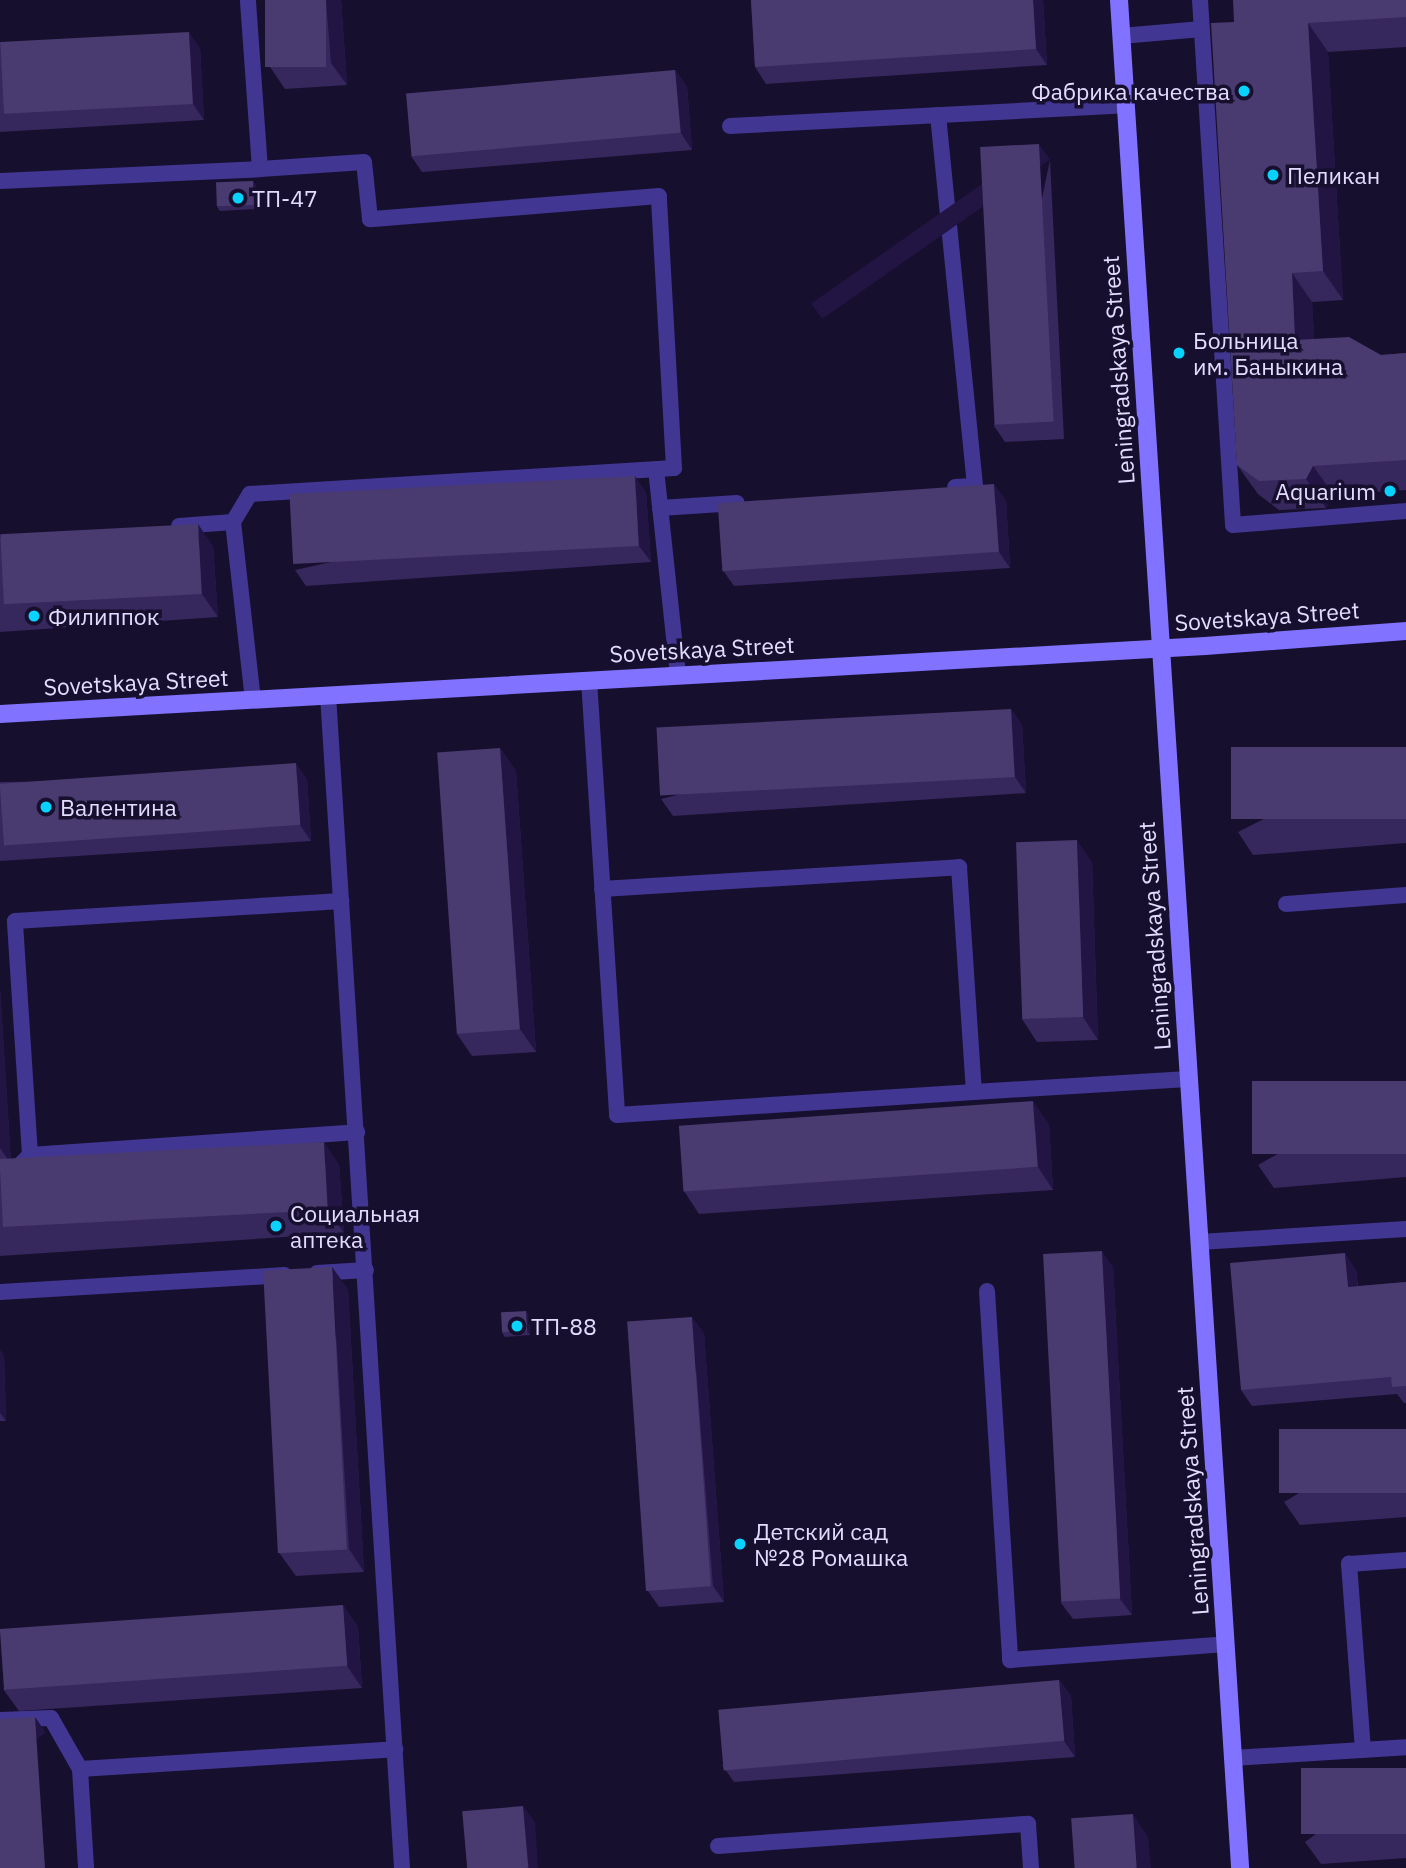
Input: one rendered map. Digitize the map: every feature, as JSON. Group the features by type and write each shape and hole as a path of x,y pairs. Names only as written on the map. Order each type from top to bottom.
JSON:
{"street":[{"name":"Leningradskaya Street","path":"1119,0 1240,1868"},
{"name":"Sovetskaya Street","path":"0,714 1160,648 1406,631"}],"lane":[{"path":"248,0 260,169"},
{"path":"1200,0 1233,525 1406,512"},
{"path":"1121,36 1202,29"},
{"path":"730,126 1125,105"},
{"path":"934,489 975,486 938,115"},
{"path":"0,181 364,162 370,219 659,196 674,468 250,494 233,522 253,700"},
{"path":"656,469 678,676"},
{"path":"660,508 756,502"},
{"path":"164,527 233,522"},
{"path":"589,680 617,1115 1188,1079"},
{"path":"328,695 402,1868"},
{"path":"603,888 959,867 974,1092"},
{"path":"1286,904 1406,895"},
{"path":"30,1155 15,921 341,901"},
{"path":"0,1175 10,1175 30,1155 357,1132"},
{"path":"1199,1242 1406,1229"},
{"path":"0,1292 366,1270"},
{"path":"987,1291 1010,1660 1226,1644"},
{"path":"1363,1750 1349,1564 1406,1560"},
{"path":"0,1720 51,1718 80,1769 86,1868"},
{"path":"1233,1758 1406,1747"},
{"path":"80,1769 395,1749"},
{"path":"718,1846 1028,1824 1031,1868"}],"building":[{"path":"265,0 326,0 326,67 265,67"},
{"path":"751,0 1033,0 1036,49 755,67"},
{"path":"1233,0 1406,0 1406,17 1308,23 1323,271 1292,273 1295,340 1349,337 1381,355 1406,353 1406,460 1313,466 1306,479 1259,481 1237,465 1211,23 1234,22"},
{"path":"189,32 193,104 4,114 0,42"},
{"path":"675,70 680,133 412,156 406,94"},
{"path":"1039,144 1054,422 995,425 980,147"},
{"name":"ТП-47","path":"253,181 254,205 217,206 216,182"},
{"path":"635,476 639,546 293,564 289,494"},
{"path":"994,484 999,552 722,571 718,503"},
{"path":"198,524 202,594 4,604 0,534"},
{"path":"1011,709 1015,777 660,795 656,728"},
{"path":"1231,747 1406,747 1406,819 1231,819"},
{"path":"500,748 520,1029 457,1034 437,752"},
{"path":"296,763 300,825 4,846 0,784"},
{"path":"1077,840 1083,1017 1022,1019 1016,842"},
{"path":"1252,1081 1406,1081 1406,1154 1252,1154"},
{"path":"1033,1101 1038,1167 683,1192 679,1126"},
{"path":"324,1142 328,1210 3,1227 0,1159"},
{"path":"1102,1251 1120,1599 1061,1602 1043,1254"},
{"path":"1345,1253 1348,1287 1406,1282 1406,1386 1392,1387 1391,1377 1241,1390 1230,1263"},
{"path":"332,1267 347,1550 278,1553 263,1271"},
{"name":"ТП-88","path":"526,1311 527,1331 502,1332 501,1312"},
{"path":"692,1317 711,1586 646,1591 627,1322"},
{"path":"1279,1429 1406,1429 1406,1493 1279,1493"},
{"path":"343,1605 347,1666 4,1690 0,1629"},
{"path":"1059,1680 1064,1741 724,1771 718,1710"},
{"path":"35,1717 45,1868 0,1868 0,1719"},
{"path":"1301,1768 1406,1768 1406,1834 1301,1834"},
{"path":"523,1806 528,1868 467,1868 462,1811"},
{"path":"1133,1814 1137,1868 1075,1868 1071,1818"}],"place":[{"name":"Фабрика качества","path":"1244,91"},
{"name":"Пеликан","path":"1273,175"},
{"name":"ТП-47","path":"238,198"},
{"name":"Больница им. Баныкина","path":"1179,353"},
{"name":"Aquarium","path":"1390,491"},
{"name":"Филиппок","path":"34,616"},
{"name":"Валентина","path":"46,807"},
{"name":"Социальная аптека","path":"276,1226"},
{"name":"ТП-88","path":"517,1326"},
{"name":"Детский сад №28 Ромашка","path":"740,1544"}]}
